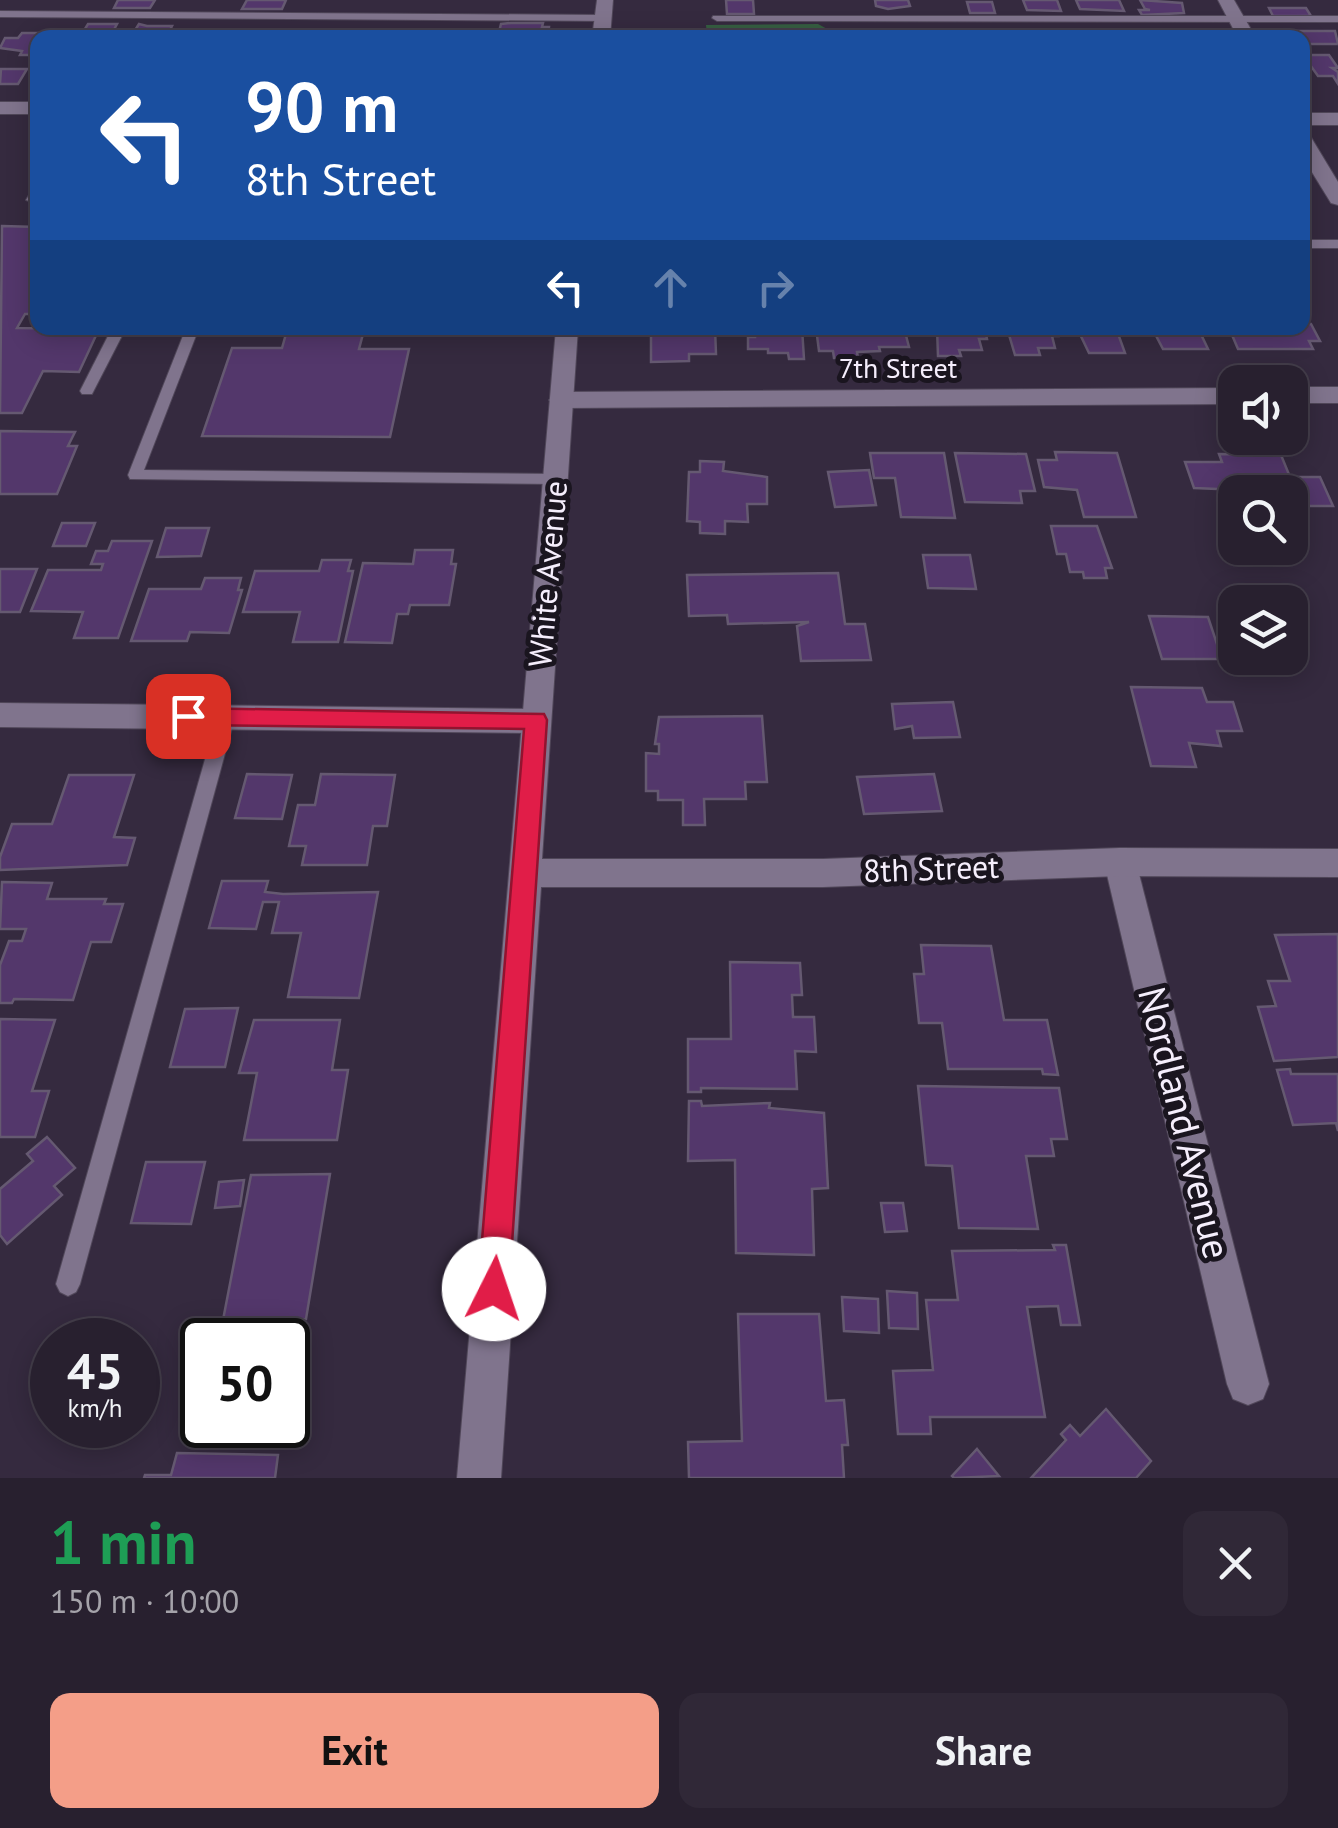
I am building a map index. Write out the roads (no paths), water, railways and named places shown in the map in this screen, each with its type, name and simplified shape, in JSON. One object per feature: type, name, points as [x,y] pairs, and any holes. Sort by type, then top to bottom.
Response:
[{"type":"street","points":[[1226,0],[1243,30]]},
{"type":"street","points":[[0,108],[30,108]]},
{"type":"street","points":[[1310,119],[1338,119]]},
{"type":"street","points":[[1310,152],[1338,199]]},
{"type":"street","name":"White Avenue","points":[[479,1478],[566,335]]},
{"type":"street","points":[[1308,395],[1338,395]]},
{"type":"street","name":"7th Street","points":[[561,400],[1218,396]]},
{"type":"street","points":[[0,715],[536,720]]},
{"type":"street","name":"8th Street","points":[[524,873],[822,872],[1120,862],[1338,862]]},
{"type":"street","name":"Nordland Avenue","points":[[1120,862],[1248,1384]]},
{"type":"lane","points":[[0,14],[604,9]]},
{"type":"lane","points":[[717,18],[1338,19]]},
{"type":"lane","points":[[853,18],[855,30]]},
{"type":"lane","points":[[1310,244],[1338,244]]},
{"type":"lane","points":[[87,391],[115,335]]},
{"type":"lane","points":[[189,335],[135,474],[556,478]]},
{"type":"lane","points":[[68,1284],[226,717]]}]
